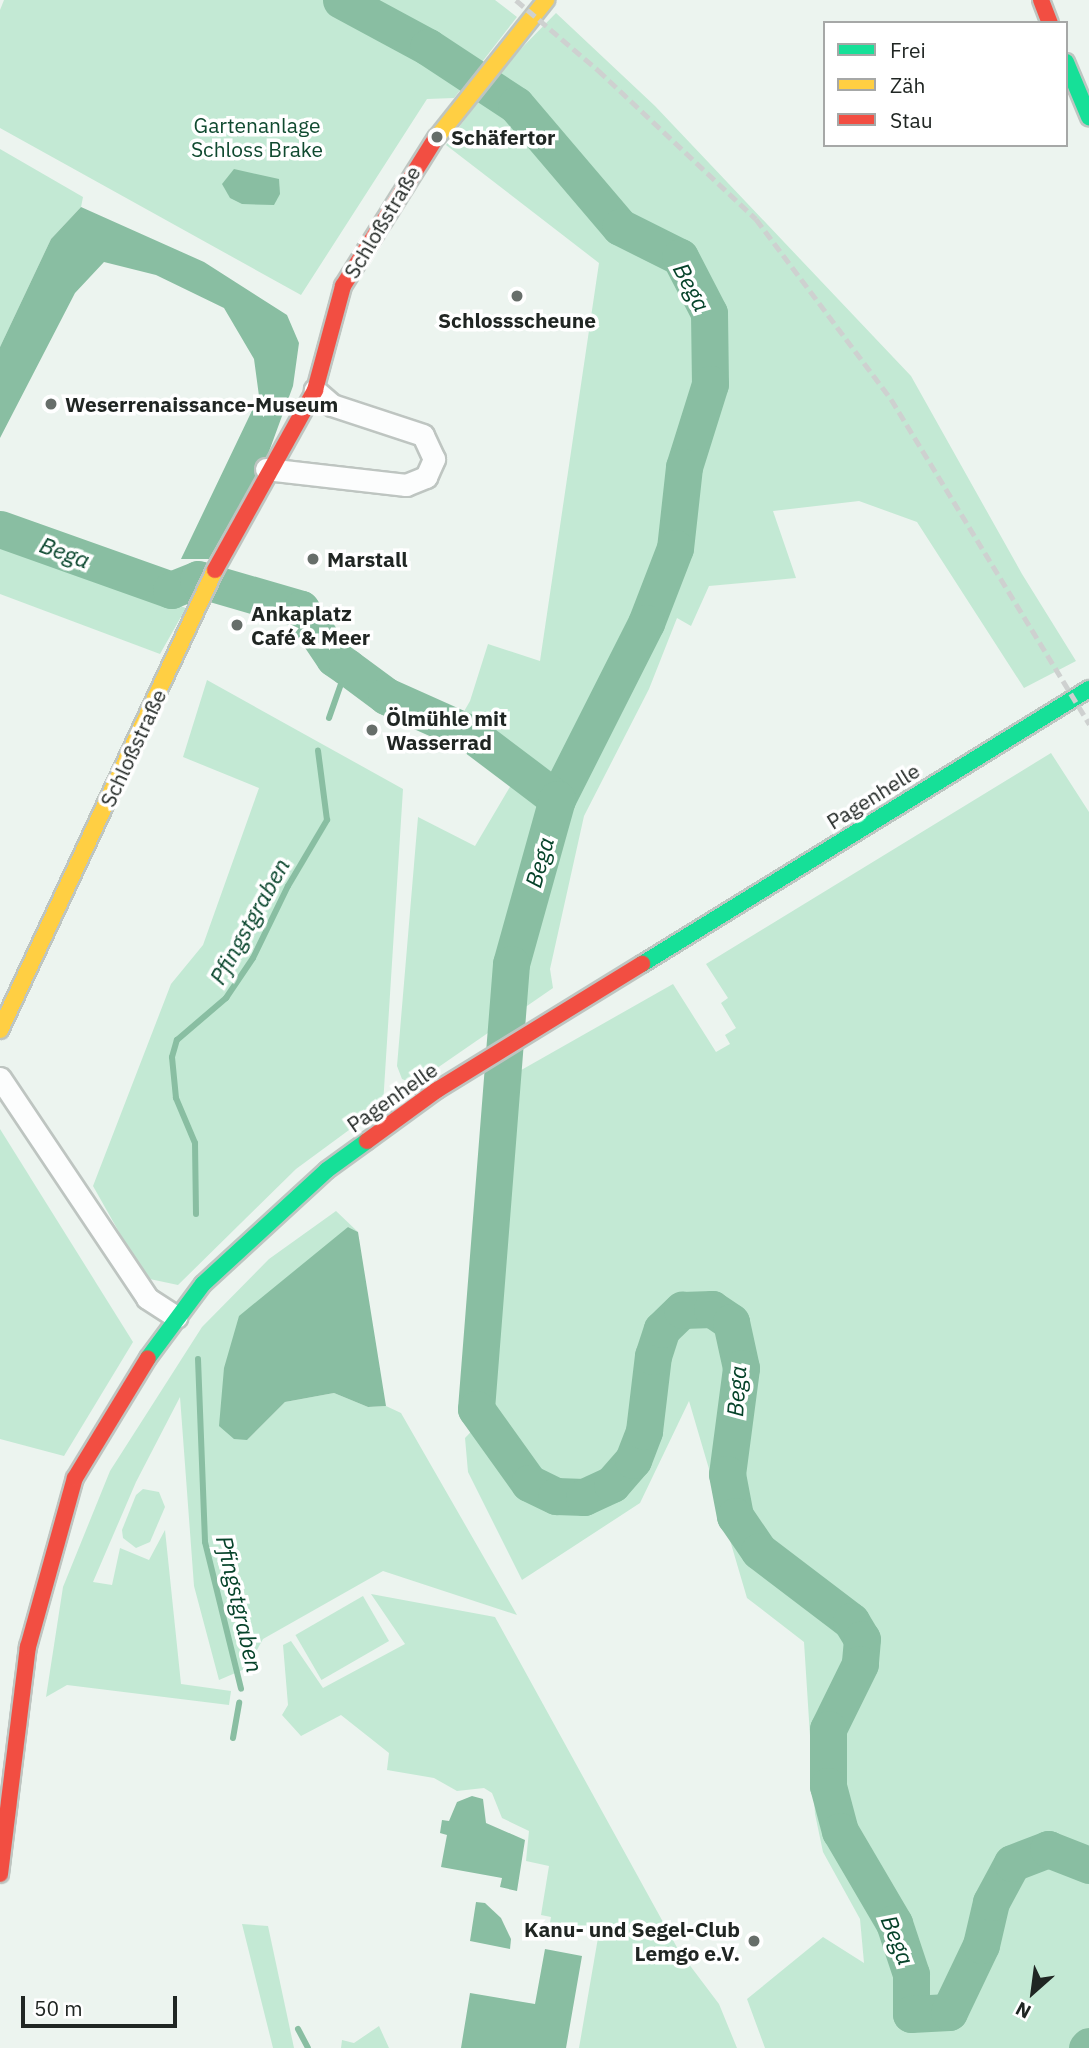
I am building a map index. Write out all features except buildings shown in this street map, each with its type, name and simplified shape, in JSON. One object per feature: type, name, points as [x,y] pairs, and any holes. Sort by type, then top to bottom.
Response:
[{"type":"main road","name":"Schloßstraße","points":[[0,1030],[200,606],[213,573],[315,390],[343,286],[437,137],[546,0]]},
{"type":"main road","points":[[1041,0],[1049,21]]},
{"type":"main road","points":[[1068,67],[1089,117]]},
{"type":"main road","name":"Pagenhelle","points":[[0,1874],[28,1647],[75,1479],[176,1317],[245,1241],[364,1140],[437,1090],[1089,689]]},
{"type":"street","points":[[271,470],[406,485],[420,482],[431,469],[432,449],[423,435],[332,405],[315,390]]},
{"type":"street","points":[[0,1078],[147,1298],[176,1317]]},
{"type":"green space","name":"Gartenanlage Schloss Brake","points":[[4,0],[495,0],[517,17],[454,98],[427,99],[301,295],[0,128],[0,10]]},
{"type":"green space","points":[[556,13],[655,106],[911,376],[1022,574],[1076,661],[1024,688],[917,522],[859,501],[773,511],[796,578],[709,586],[691,626],[677,618],[649,689],[584,816],[550,969],[553,988],[414,1084],[402,1079],[397,1066],[418,817],[475,846],[517,775],[478,746],[451,734],[470,701],[488,644],[540,661],[599,263],[446,145],[504,66]]},
{"type":"green space","points":[[0,149],[83,197],[81,207],[51,239],[0,347]]},
{"type":"green space","points":[[0,544],[186,608],[160,654],[0,594]]},
{"type":"green space","points":[[207,680],[403,789],[383,1105],[296,1169],[178,1285],[145,1278],[93,1186],[171,984],[203,945],[259,788],[183,757]]},
{"type":"green space","points":[[1051,753],[1089,812],[1089,2048],[765,2048],[747,1999],[823,1937],[864,1963],[860,1919],[823,1852],[815,1814],[804,1642],[747,1598],[689,1401],[640,1503],[522,1580],[468,1472],[465,1438],[492,1410],[516,1073],[673,984],[716,1052],[730,1044],[725,1035],[736,1028],[721,1003],[728,998],[706,964]]},
{"type":"green space","points":[[0,1129],[133,1342],[64,1456],[0,1439]]},
{"type":"green space","points":[[336,1211],[358,1232],[348,1227],[247,1440],[285,1402],[334,1393],[368,1407],[386,1406],[401,1413],[517,1615],[383,1571],[263,1639],[247,1668],[219,1680],[194,1586],[180,1397],[136,1482],[93,1582],[112,1585],[120,1548],[149,1560],[165,1530],[181,1684],[231,1691],[229,1705],[67,1685],[46,1697],[63,1587],[110,1471],[202,1327],[269,1259]]},
{"type":"green space","points":[[143,1489],[159,1492],[165,1507],[150,1542],[136,1548],[123,1538],[122,1530],[136,1495]]},
{"type":"green space","points":[[371,1594],[495,1617],[679,1951],[719,2004],[737,2048],[579,2048],[599,1932],[550,1923],[551,1917],[541,1915],[549,1866],[526,1861],[529,1831],[502,1818],[492,1793],[484,1788],[457,1791],[434,1778],[387,1770],[389,1753],[341,1715],[301,1736],[282,1715],[288,1705],[283,1645],[291,1641],[323,1688],[405,1644]]},
{"type":"green space","points":[[363,1596],[389,1641],[321,1680],[295,1635]]},
{"type":"green space","points":[[242,1924],[268,1926],[294,2048],[273,2048]]},
{"type":"green space","points":[[379,2026],[389,2048],[341,2048],[342,2040],[354,2043]]},
{"type":"shaded area","points":[[234,169],[279,179],[280,194],[274,205],[242,204],[230,198],[222,184]]},
{"type":"shaded area","points":[[81,207],[204,262],[287,315],[299,343],[293,386],[267,457],[209,559],[181,559],[259,396],[254,359],[224,308],[156,275],[104,262],[75,293],[0,438],[0,347],[51,239]]},
{"type":"shaded area","points":[[348,1227],[358,1232],[386,1406],[368,1407],[334,1393],[285,1402],[247,1440],[234,1439],[219,1426],[224,1368],[239,1316]]},
{"type":"shaded area","points":[[472,1796],[483,1799],[486,1823],[525,1840],[517,1891],[500,1887],[502,1878],[441,1867],[447,1835],[440,1833],[442,1820],[449,1821],[457,1802]]},
{"type":"shaded area","points":[[476,1902],[485,1903],[501,1918],[511,1939],[510,1949],[470,1941]]},
{"type":"shaded area","points":[[545,1949],[582,1956],[566,2048],[461,2048],[470,1993],[535,2004]]},
{"type":"waterway","name":"Bega","points":[[341,0],[428,47],[516,105],[620,227],[680,257],[709,313],[710,384],[684,467],[675,548],[646,623],[557,799]]},
{"type":"waterway","name":"Bega","points":[[0,529],[171,590],[198,579],[301,609],[334,658],[386,696],[471,734],[557,799],[511,964],[476,1409],[529,1483],[556,1496],[584,1497],[612,1484],[633,1460],[644,1431],[653,1356],[662,1329],[682,1310],[712,1309],[731,1322],[741,1368],[727,1474],[735,1516],[759,1551],[851,1621],[862,1639],[860,1664],[828,1729],[828,1786],[840,1831],[894,1923],[911,1974],[911,2014],[949,2012],[981,1945],[991,1902],[1012,1863],[1048,1849],[1089,1865]]},
{"type":"waterway","name":"Pfingstgraben","points":[[329,718],[347,667]]},
{"type":"waterway","name":"Pfingstgraben","points":[[196,1214],[195,1143],[176,1098],[172,1057],[177,1040],[226,998],[253,958],[288,886],[327,820],[318,751]]},
{"type":"waterway","name":"Pfingstgraben","points":[[198,1359],[205,1542],[241,1689]]},
{"type":"waterway","name":"Pfingstgraben","points":[[233,1738],[239,1703]]},
{"type":"waterway","name":"Pfingstgraben","points":[[298,2029],[308,2048]]},
{"type":"railway","points":[[516,0],[598,70],[756,219],[891,399],[1089,724]]},
{"type":"traffic: fast","points":[[1068,67],[1089,117]]},
{"type":"traffic: fast","points":[[642,964],[1089,689]]},
{"type":"traffic: fast","points":[[148,1358],[203,1284],[327,1170],[367,1141]]},
{"type":"traffic: slow","points":[[438,136],[546,0]]},
{"type":"traffic: slow","points":[[0,1030],[215,570]]},
{"type":"traffic: jam","points":[[1041,0],[1049,21]]},
{"type":"traffic: jam","points":[[215,570],[315,390],[343,286],[436,138]]},
{"type":"traffic: jam","points":[[367,1141],[437,1090],[642,964]]},
{"type":"traffic: jam","points":[[0,1874],[28,1647],[75,1478],[148,1358]]},
{"type":"place","name":"Schäfertor","points":[[437,137]]},
{"type":"place","name":"Schlossscheune","points":[[517,296]]},
{"type":"place","name":"Weserrenaissance-Museum","points":[[51,404]]},
{"type":"place","name":"Marstall","points":[[313,559]]},
{"type":"place","name":"Ankaplatz Café & Meer","points":[[237,625]]},
{"type":"place","name":"Ölmühle mit Wasserrad","points":[[372,730]]},
{"type":"place","name":"Kanu- und Segel-Club Lemgo e.V.","points":[[754,1941]]}]
